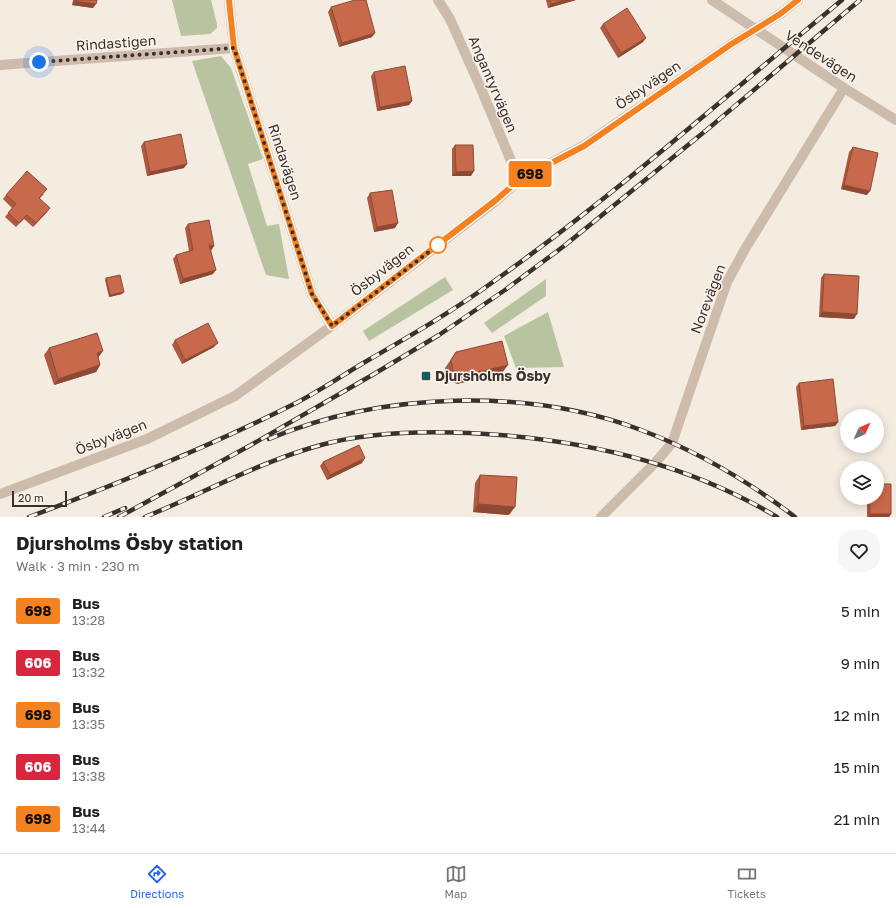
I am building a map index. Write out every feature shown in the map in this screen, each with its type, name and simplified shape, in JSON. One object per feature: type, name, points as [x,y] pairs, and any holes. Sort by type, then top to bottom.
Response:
[{"type":"street","name":"Rindavägen","points":[[229,0],[234,48],[312,294],[332,326]]},
{"type":"street","name":"Angantyrvägen","points":[[438,0],[450,19],[519,180]]},
{"type":"street","name":"Vendevägen","points":[[712,0],[844,88],[896,120]]},
{"type":"street","name":"Ösbyvägen","points":[[0,494],[147,439],[235,396],[332,326],[496,200],[519,180],[584,146],[730,45],[780,14],[798,0]]},
{"type":"street","name":"Rindastigen","points":[[0,64],[234,48]]},
{"type":"street","name":"Norevägen","points":[[602,517],[672,443],[727,282],[745,249],[844,88]]},
{"type":"green space","points":[[172,0],[211,0],[217,28],[210,34],[181,36]]},
{"type":"green space","points":[[221,56],[231,68],[263,159],[248,164],[267,226],[279,224],[289,279],[266,275],[192,61]]},
{"type":"green space","points":[[445,277],[453,290],[369,341],[363,331]]},
{"type":"green space","points":[[546,279],[546,296],[492,333],[484,323]]},
{"type":"green space","points":[[548,312],[564,367],[516,368],[504,336]]},
{"type":"building","points":[[75,0],[97,0],[96,4]]},
{"type":"building","points":[[355,0],[366,0],[375,33],[342,43],[331,7]]},
{"type":"building","points":[[550,0],[564,0],[551,4]]},
{"type":"building","points":[[627,8],[646,38],[621,53],[603,24]]},
{"type":"building","points":[[405,66],[412,101],[380,107],[374,72]]},
{"type":"building","points":[[181,134],[187,164],[150,172],[144,142]]},
{"type":"building","points":[[455,145],[473,145],[474,171],[456,172]]},
{"type":"building","points":[[853,147],[878,153],[870,191],[844,185]]},
{"type":"building","points":[[27,171],[47,189],[39,198],[50,208],[36,223],[27,215],[19,223],[8,213],[16,204],[6,195]]},
{"type":"building","points":[[392,190],[398,223],[377,227],[370,193]]},
{"type":"building","points":[[209,220],[214,246],[209,245],[216,270],[183,279],[176,255],[193,250],[188,224]]},
{"type":"building","points":[[824,274],[859,276],[857,314],[822,312]]},
{"type":"building","points":[[120,275],[124,292],[110,295],[106,278]]},
{"type":"building","points":[[208,323],[218,343],[185,360],[175,340]]},
{"type":"building","points":[[97,333],[103,351],[97,353],[100,365],[58,379],[49,348]]},
{"type":"building","points":[[502,341],[508,365],[462,376],[453,371],[451,360],[456,352]]},
{"type":"building","points":[[833,379],[838,422],[804,426],[799,383]]},
{"type":"building","points":[[359,445],[365,458],[330,475],[323,462]]},
{"type":"building","points":[[480,475],[517,477],[515,507],[478,504]]},
{"type":"building","points":[[884,484],[891,484],[891,514],[870,514],[870,505],[884,505]]},
{"type":"railway","points":[[29,517],[165,463],[232,434],[298,402],[449,312],[542,246],[629,178],[842,0]]},
{"type":"railway","points":[[119,517],[251,445],[374,374],[439,335],[505,290],[564,246],[709,128],[860,0]]},
{"type":"railway","points":[[269,439],[312,423],[358,412],[406,404],[454,401],[503,402],[551,407],[597,416],[641,430],[682,447],[740,479],[795,517]]},
{"type":"railway","points":[[145,517],[254,469],[321,445],[357,437],[394,433],[432,432],[469,433],[549,440],[628,456],[667,467],[705,481],[777,517]]},
{"type":"railway","points":[[104,517],[125,508]]},
{"type":"bus line","name":"698","points":[[229,0],[234,48],[312,294],[332,326],[496,200],[519,180],[584,146],[730,45],[780,14],[798,0]]},
{"type":"place","name":"Djursholms Ösby","points":[[426,376]]},
{"type":"route","points":[[39,62],[234,48],[312,294],[332,326],[438,245]]}]
